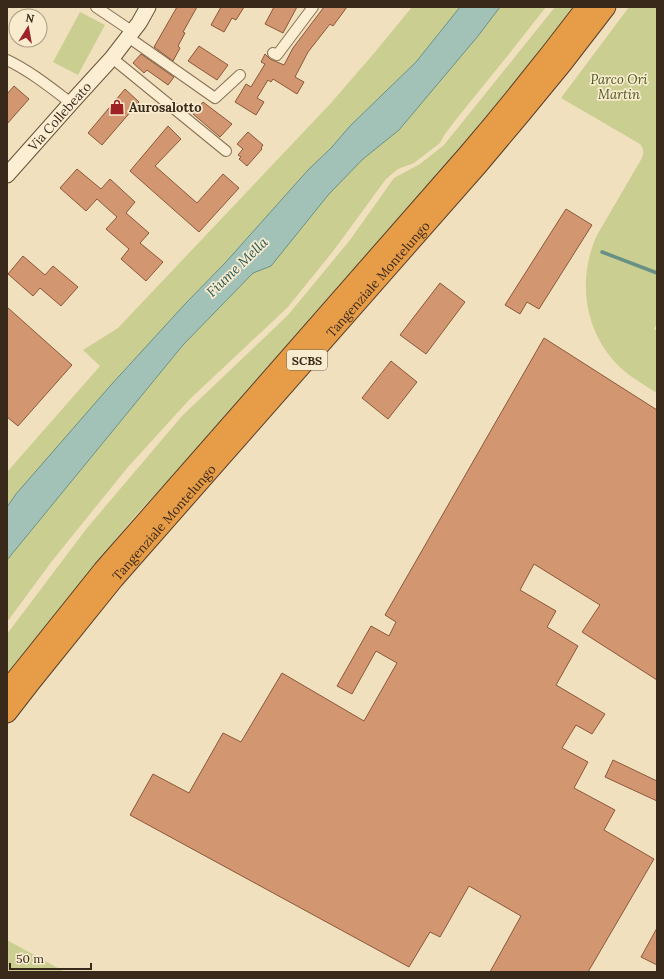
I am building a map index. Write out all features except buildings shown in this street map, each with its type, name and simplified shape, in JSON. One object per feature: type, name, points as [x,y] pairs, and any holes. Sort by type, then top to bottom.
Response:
[{"type":"highway","name":"Tangenziale Montelungo","points":[[7,690],[102,570],[509,106],[586,7]]},
{"type":"highway","name":"Tangenziale Montelungo","points":[[7,713],[114,579],[478,164],[539,92],[606,7]]},
{"type":"street","points":[[96,7],[130,35],[215,98],[240,75]]},
{"type":"street","name":"Via Collebeato","points":[[7,175],[112,58],[130,35],[148,7]]},
{"type":"street","points":[[274,53],[278,55],[313,7]]},
{"type":"street","points":[[112,58],[226,151]]},
{"type":"street","points":[[7,60],[38,78],[71,103]]},
{"type":"green space","points":[[412,7],[460,7],[416,62],[350,126],[331,148],[308,170],[225,263],[185,304],[110,386],[7,507],[7,472],[100,366],[83,350],[118,328],[331,103]]},
{"type":"green space","points":[[500,7],[546,7],[458,117],[440,143],[414,163],[398,169],[386,179],[334,250],[288,307],[190,399],[128,467],[52,561],[7,622],[7,560],[183,345],[253,273],[271,265],[329,194],[363,159],[399,130],[478,36]]},
{"type":"green space","points":[[555,7],[574,7],[496,109],[420,197],[348,275],[185,462],[135,516],[7,673],[7,634],[87,528],[182,416],[288,315],[350,240],[394,178],[420,164],[444,145]]},
{"type":"green space","name":"Parco Ori Martin","points":[[629,7],[657,7],[657,324],[654,329],[657,331],[657,393],[628,374],[613,360],[603,346],[595,332],[590,316],[586,284],[587,267],[597,235],[642,158],[643,149],[640,144],[561,98]]},
{"type":"green space","points":[[80,12],[105,25],[78,75],[53,62]]},
{"type":"green space","points":[[7,940],[65,972],[7,972]]},
{"type":"water","name":"Fiume Mella","points":[[460,7],[500,7],[478,36],[399,130],[363,159],[329,194],[271,266],[253,273],[183,345],[7,560],[7,507],[16,494],[110,386],[185,304],[225,263],[308,170],[331,148],[350,126],[416,62]]},
{"type":"waterway","points":[[602,252],[657,273]]},
{"type":"place","name":"Aurosalotto","points":[[117,107]]}]
